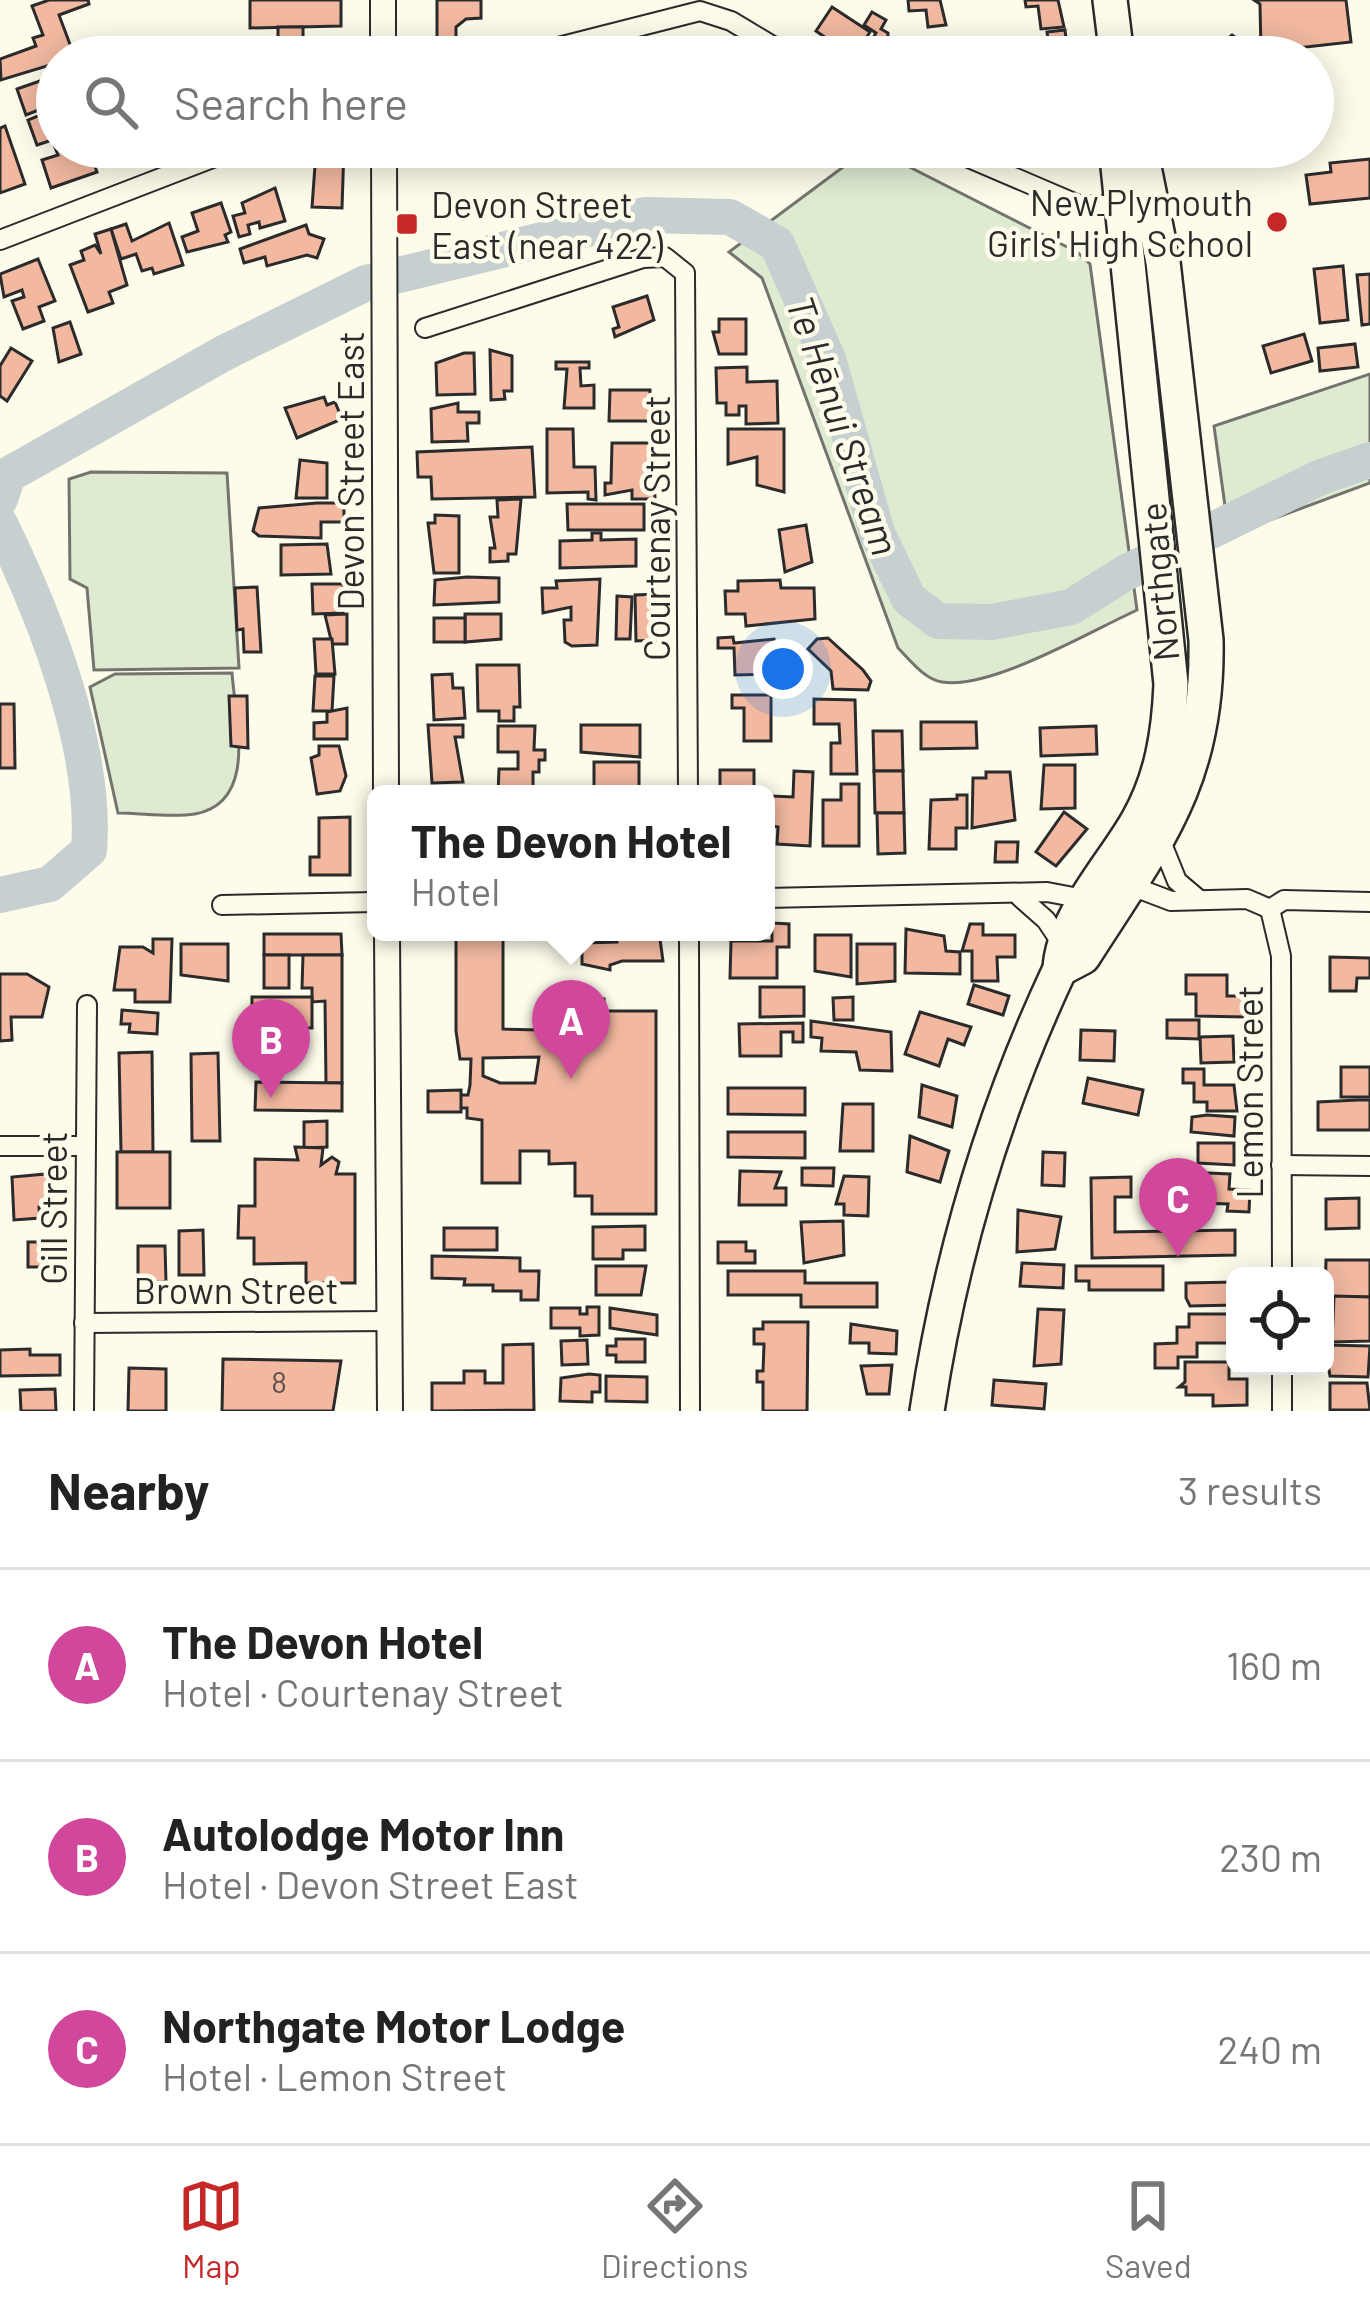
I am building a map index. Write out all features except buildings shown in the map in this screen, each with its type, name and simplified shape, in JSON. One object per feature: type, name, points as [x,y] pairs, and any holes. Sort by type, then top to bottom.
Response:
[{"type":"highway","points":[[1110,0],[1114,36]]},
{"type":"highway","name":"Northgate","points":[[927,1411],[945,1311],[981,1175],[1027,1040],[1088,900],[1138,820],[1162,761],[1171,684],[1117,168]]},
{"type":"highway","name":"Northgate","points":[[1061,957],[1083,957],[1178,805],[1197,748],[1205,640],[1163,262],[1144,168]]},
{"type":"main road","points":[[383,0],[383,36]]},
{"type":"main road","name":"Devon Street East","points":[[384,168],[386,785]]},
{"type":"main road","points":[[387,941],[390,1411]]},
{"type":"street","points":[[602,36],[700,11],[756,36]]},
{"type":"street","points":[[0,240],[187,168]]},
{"type":"street","points":[[991,168],[1063,199],[1119,205]]},
{"type":"street","name":"Courtenay Street","points":[[425,328],[643,258],[665,257],[679,265],[687,286],[688,785]]},
{"type":"street","points":[[1160,838],[1178,881],[1197,898]]},
{"type":"street","points":[[1129,885],[1166,900],[1247,899],[1270,909],[1284,900],[1370,902]]},
{"type":"street","points":[[775,898],[1020,897],[1047,892],[1088,900]]},
{"type":"street","points":[[1020,897],[1038,911],[1061,957]]},
{"type":"street","points":[[222,905],[367,902]]},
{"type":"street","name":"Lemon Street","points":[[1270,909],[1280,934],[1282,1267]]},
{"type":"street","points":[[689,941],[690,1411]]},
{"type":"street","name":"Gill Street","points":[[84,1411],[87,1005]]},
{"type":"street","points":[[0,1146],[85,1146]]},
{"type":"street","points":[[1281,1166],[1370,1166]]},
{"type":"street","name":"Brown Street","points":[[84,1323],[389,1321]]},
{"type":"street","points":[[1282,1375],[1282,1411]]},
{"type":"green space","points":[[842,168],[911,168],[1077,252],[1090,264],[1137,610],[987,677],[942,682],[918,668],[898,648],[762,278],[729,252]]},
{"type":"green space","points":[[1370,374],[1370,483],[1229,535],[1214,426]]},
{"type":"green space","points":[[91,472],[227,473],[239,668],[94,670],[87,588],[70,579],[69,479]]},
{"type":"green space","points":[[232,673],[239,756],[228,793],[215,806],[195,814],[118,813],[90,687],[115,674]]},
{"type":"waterway","name":"Te Hēnui Stream","points":[[0,499],[8,475],[224,353],[366,283],[645,215],[730,217],[777,244],[828,359],[877,533],[909,599],[938,621],[992,622],[1071,607],[1125,573],[1321,477],[1370,460]]},
{"type":"waterway","name":"Te Hēnui Stream","points":[[0,524],[64,683],[85,769],[89,810],[89,850],[50,884],[0,895]]},
{"type":"place","name":"New Plymouth Girls' High School","points":[[1277,222]]},
{"type":"place","name":"Devon Street East (near 422)","points":[[407,224]]},
{"type":"place","name":"The Devon Hotel","points":[[571,1079]]},
{"type":"place","name":"Autolodge Motor Inn","points":[[271,1098]]},
{"type":"place","name":"Northgate Motor Lodge","points":[[1178,1257]]}]
